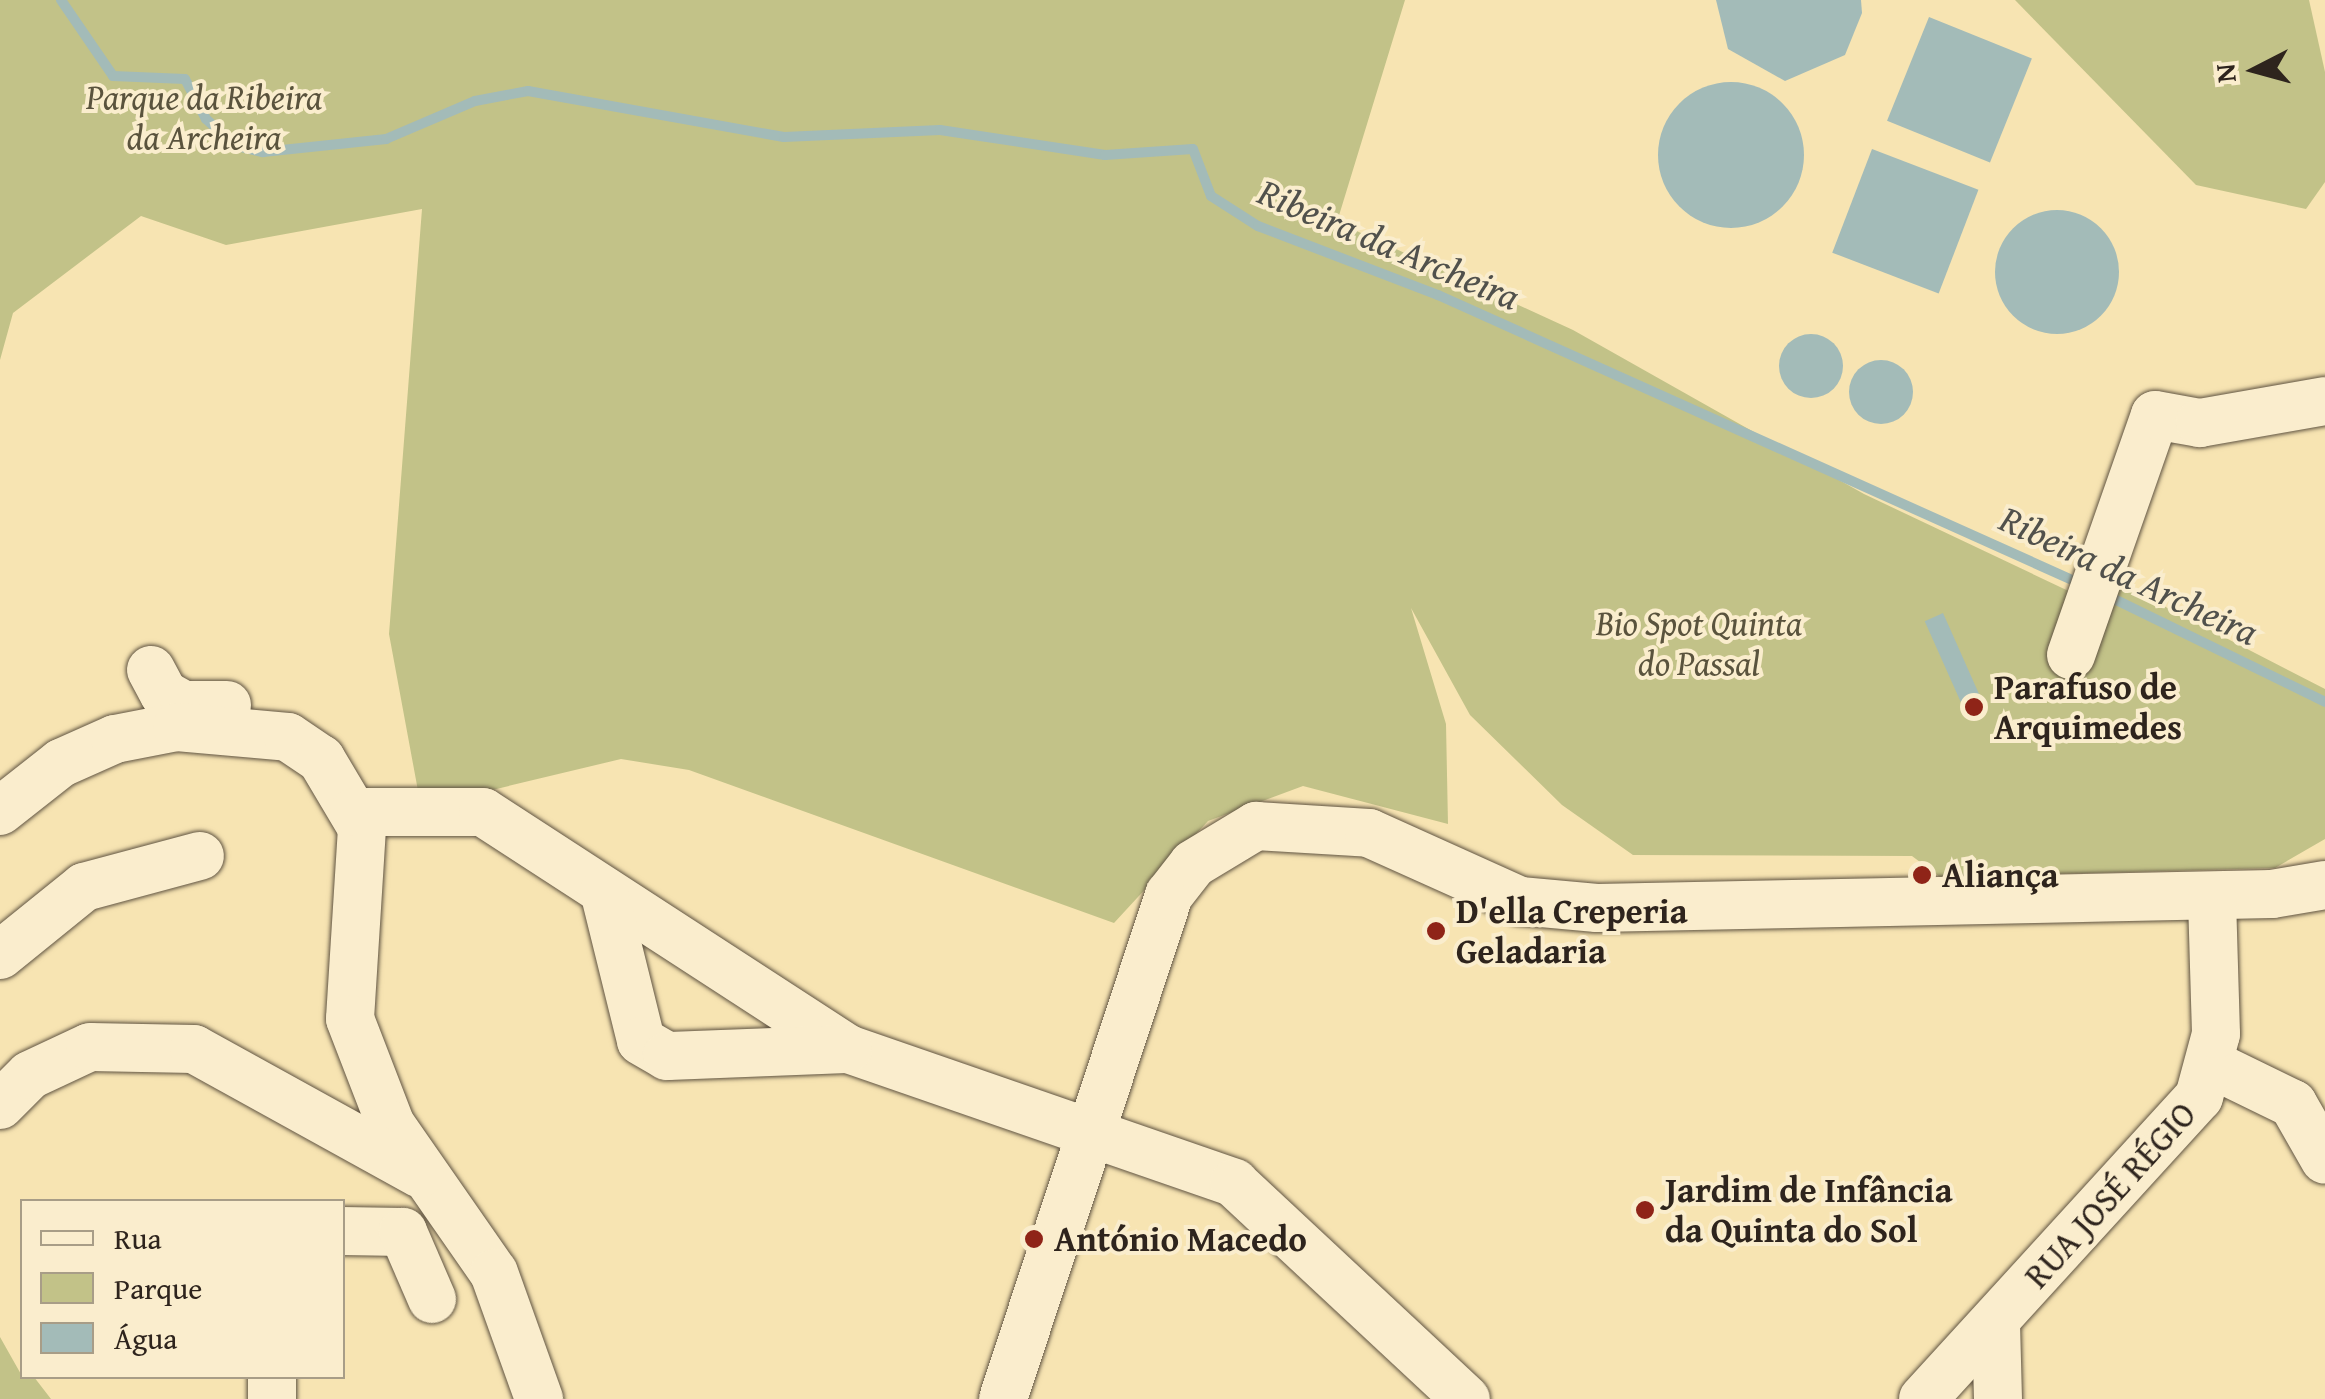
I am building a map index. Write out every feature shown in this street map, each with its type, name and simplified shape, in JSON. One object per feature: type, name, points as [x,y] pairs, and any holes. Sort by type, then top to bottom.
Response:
[{"type":"street","points":[[2071,655],[2154,415],[2200,423],[2325,401]]},
{"type":"street","points":[[151,670],[164,694],[184,705],[257,708],[288,737],[322,759],[354,812],[362,828],[350,1018],[391,1126],[494,1273],[539,1399]]},
{"type":"street","points":[[0,811],[61,763],[115,739],[177,728],[288,737]]},
{"type":"street","points":[[354,812],[483,812],[848,1050],[1234,1183],[1447,1390]]},
{"type":"street","points":[[1003,1399],[1170,895],[1193,864],[1256,826],[1369,833],[1520,901],[1597,908],[2212,896],[2325,885]]},
{"type":"street","points":[[0,955],[84,887],[200,856]]},
{"type":"street","points":[[604,892],[641,1040],[667,1056],[848,1050]]},
{"type":"street","name":"RUA JOSÉ RÉGIO","points":[[1923,1399],[2177,1130],[2213,1066],[2212,896]]},
{"type":"street","points":[[0,1105],[30,1074],[90,1047],[194,1049],[423,1176]]},
{"type":"street","points":[[2213,1066],[2293,1104],[2325,1160]]},
{"type":"street","points":[[345,1231],[403,1232],[432,1299]]},
{"type":"street","points":[[1996,1324],[1998,1399]]},
{"type":"green space","points":[[0,0],[1405,0],[1337,222],[1573,330],[1864,494],[2077,595],[2088,567],[2325,689],[2325,839],[2275,868],[1940,877],[1912,856],[1633,855],[1562,805],[1470,715],[1411,608],[1446,724],[1448,824],[1303,786],[1208,821],[1114,923],[689,770],[621,759],[421,807],[389,634],[422,209],[226,245],[141,216],[13,313],[0,360]]},
{"type":"green space","points":[[2015,0],[2309,0],[2325,72],[2325,182],[2306,209],[2196,185]]},
{"type":"green space","points":[[0,1337],[20,1379],[36,1379],[51,1399],[0,1399]]},
{"type":"water","points":[[1716,0],[1861,0],[1862,13],[1845,55],[1785,81],[1728,49]]},
{"type":"water","points":[[1929,17],[2032,59],[1990,162],[1887,121]]},
{"type":"water","points":[[1731,82],[1759,88],[1782,104],[1798,127],[1804,155],[1798,183],[1782,206],[1759,222],[1731,228],[1703,222],[1680,206],[1664,183],[1658,155],[1664,127],[1680,104],[1703,88]]},
{"type":"water","points":[[1872,149],[1978,190],[1939,293],[1832,253]]},
{"type":"water","points":[[2057,210],[2081,215],[2101,228],[2114,248],[2119,272],[2114,296],[2101,316],[2081,329],[2057,334],[2033,329],[2013,316],[2000,296],[1995,272],[2000,248],[2013,228],[2033,215]]},
{"type":"water","points":[[1811,334],[1833,344],[1843,366],[1833,388],[1811,398],[1789,388],[1779,366],[1789,344]]},
{"type":"water","points":[[1881,360],[1903,370],[1913,392],[1903,414],[1881,424],[1859,414],[1849,392],[1859,370]]},
{"type":"water","points":[[1943,613],[1986,709],[1967,717],[1925,621]]},
{"type":"waterway","name":"Ribeira da Archeira","points":[[61,0],[113,76],[185,79],[206,119],[236,146],[263,152],[386,139],[475,101],[528,91],[784,137],[940,130],[1105,155],[1193,149],[1211,196],[1258,226],[1438,295],[2081,584]]},
{"type":"waterway","name":"Ribeira da Archeira","points":[[2106,595],[2325,702]]},
{"type":"place","name":"Parafuso de Arquimedes","points":[[1974,707]]},
{"type":"place","name":"Aliança","points":[[1922,875]]},
{"type":"place","name":"D'ella Creperia Geladaria","points":[[1436,931]]},
{"type":"place","name":"Jardim de Infância da Quinta do Sol","points":[[1645,1210]]},
{"type":"place","name":"António Macedo","points":[[1034,1239]]},
{"type":"park label","name":"Parque da Ribeira da Archeira","points":[[204,117]]},
{"type":"park label","name":"Bio Spot Quinta do Passal","points":[[1699,643]]}]
